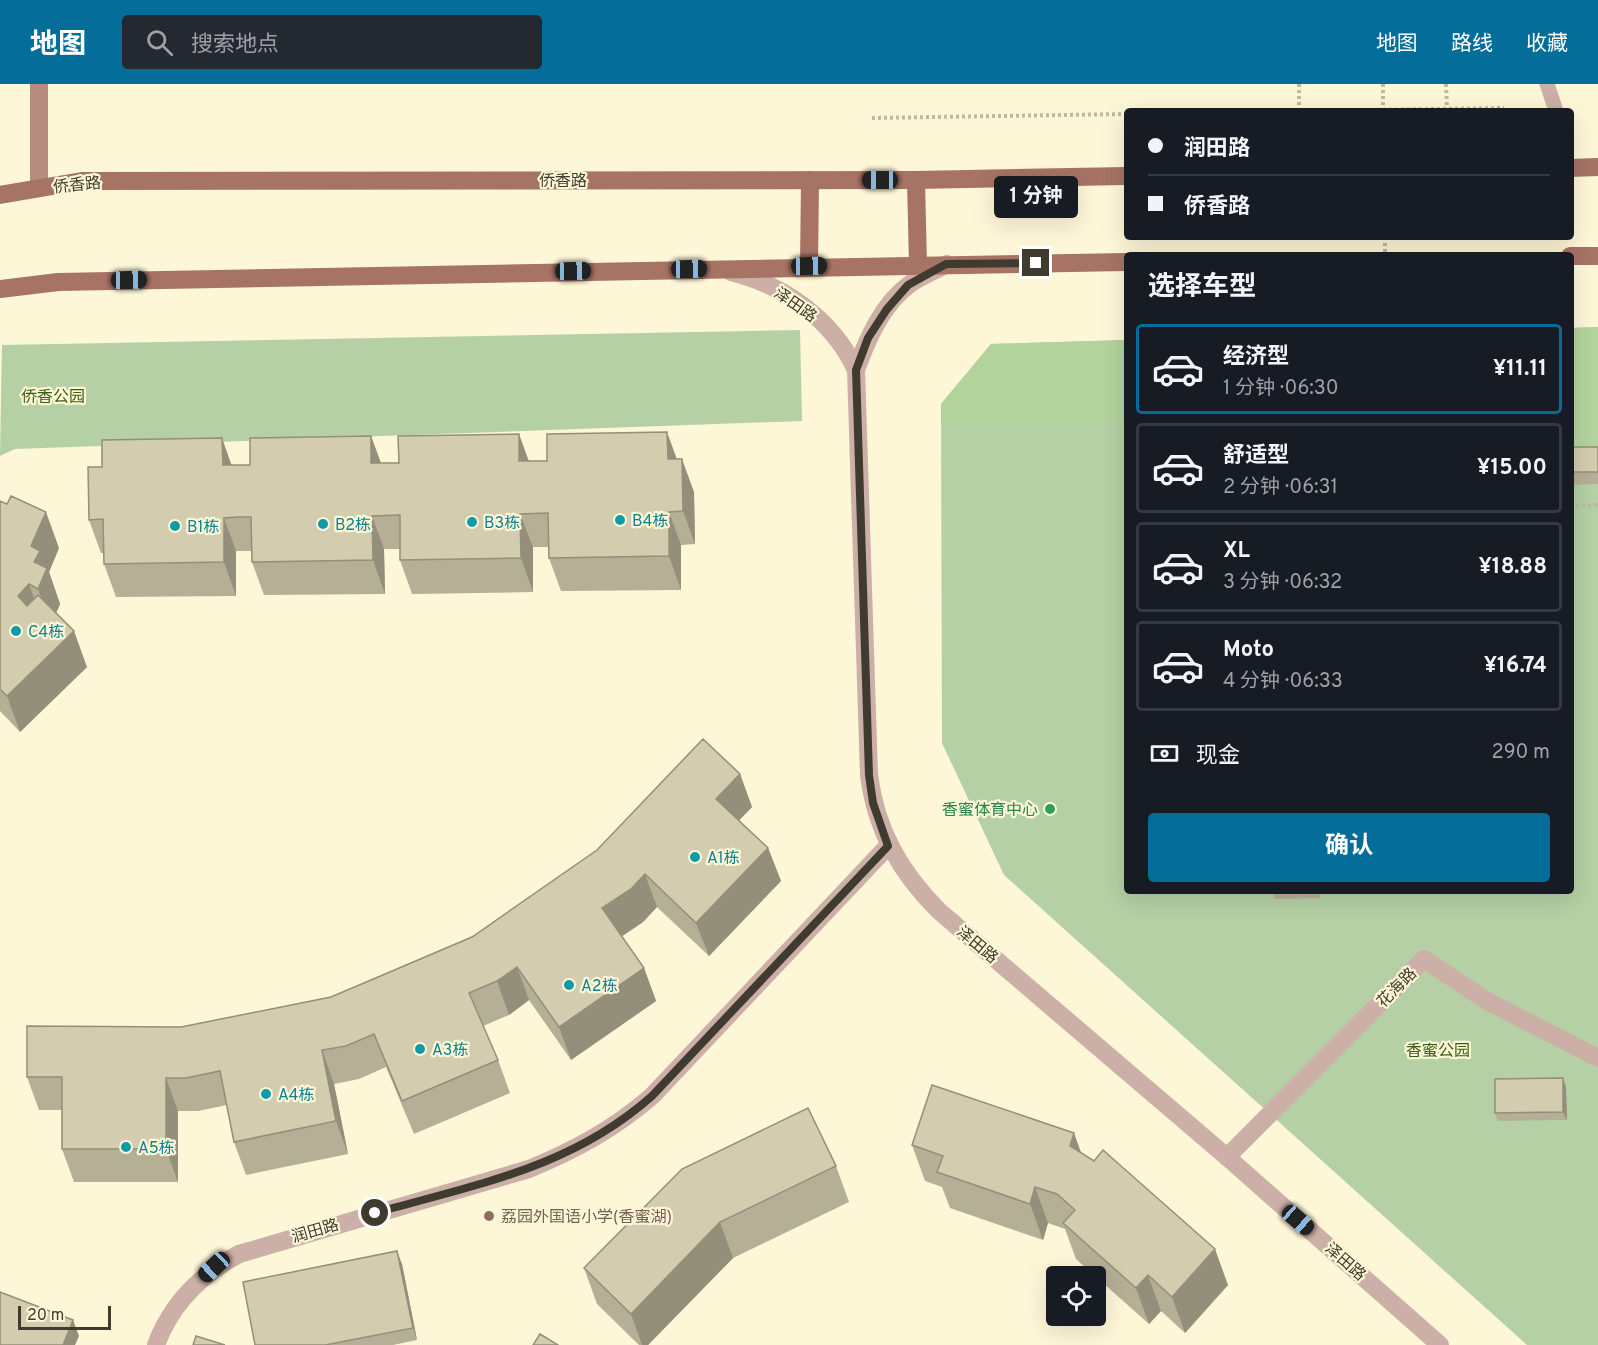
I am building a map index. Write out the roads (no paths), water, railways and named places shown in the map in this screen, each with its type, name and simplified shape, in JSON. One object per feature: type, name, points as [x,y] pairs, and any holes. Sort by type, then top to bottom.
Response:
[{"type":"main road","points":[[1574,164],[1598,167]]},
{"type":"main road","name":"侨香路","points":[[0,195],[82,181],[916,180],[1124,176]]},
{"type":"main road","points":[[809,266],[810,180]]},
{"type":"main road","points":[[916,180],[918,265]]},
{"type":"main road","points":[[1574,256],[1598,256]]},
{"type":"main road","points":[[0,289],[58,282],[809,266],[1124,262]]},
{"type":"street","points":[[39,84],[39,188]]},
{"type":"street","name":"泽田路","points":[[856,370],[868,338],[887,309],[908,285],[946,264]]},
{"type":"street","name":"泽田路","points":[[713,268],[758,278],[797,301],[827,327],[848,352],[856,370],[869,775],[873,803],[888,846],[914,886],[939,911],[1227,1157],[1440,1345]]},
{"type":"street","name":"润田路","points":[[156,1345],[173,1312],[192,1287],[214,1267],[239,1254],[529,1169],[565,1154],[624,1120],[652,1096],[888,846]]},
{"type":"street","name":"花海路","points":[[1227,1157],[1424,959],[1487,1001],[1598,1058]]},
{"type":"lane","points":[[1547,84],[1555,108]]},
{"type":"place","name":"B4栋","points":[[620,520]]},
{"type":"place","name":"B3栋","points":[[472,522]]},
{"type":"place","name":"B2栋","points":[[323,524]]},
{"type":"place","name":"B1栋","points":[[175,526]]},
{"type":"place","name":"C4栋","points":[[16,631]]},
{"type":"place","name":"香蜜体育中心","points":[[1050,809]]},
{"type":"place","name":"A1栋","points":[[695,857]]},
{"type":"place","name":"A2栋","points":[[569,985]]},
{"type":"place","name":"A3栋","points":[[420,1049]]},
{"type":"place","name":"A4栋","points":[[266,1094]]},
{"type":"place","name":"A5栋","points":[[126,1147]]},
{"type":"place","name":"荔园外国语小学(香蜜湖)","points":[[489,1216]]},
{"type":"park label","name":"侨香公园","points":[[53,396]]},
{"type":"park label","name":"香蜜公园","points":[[1438,1050]]}]
